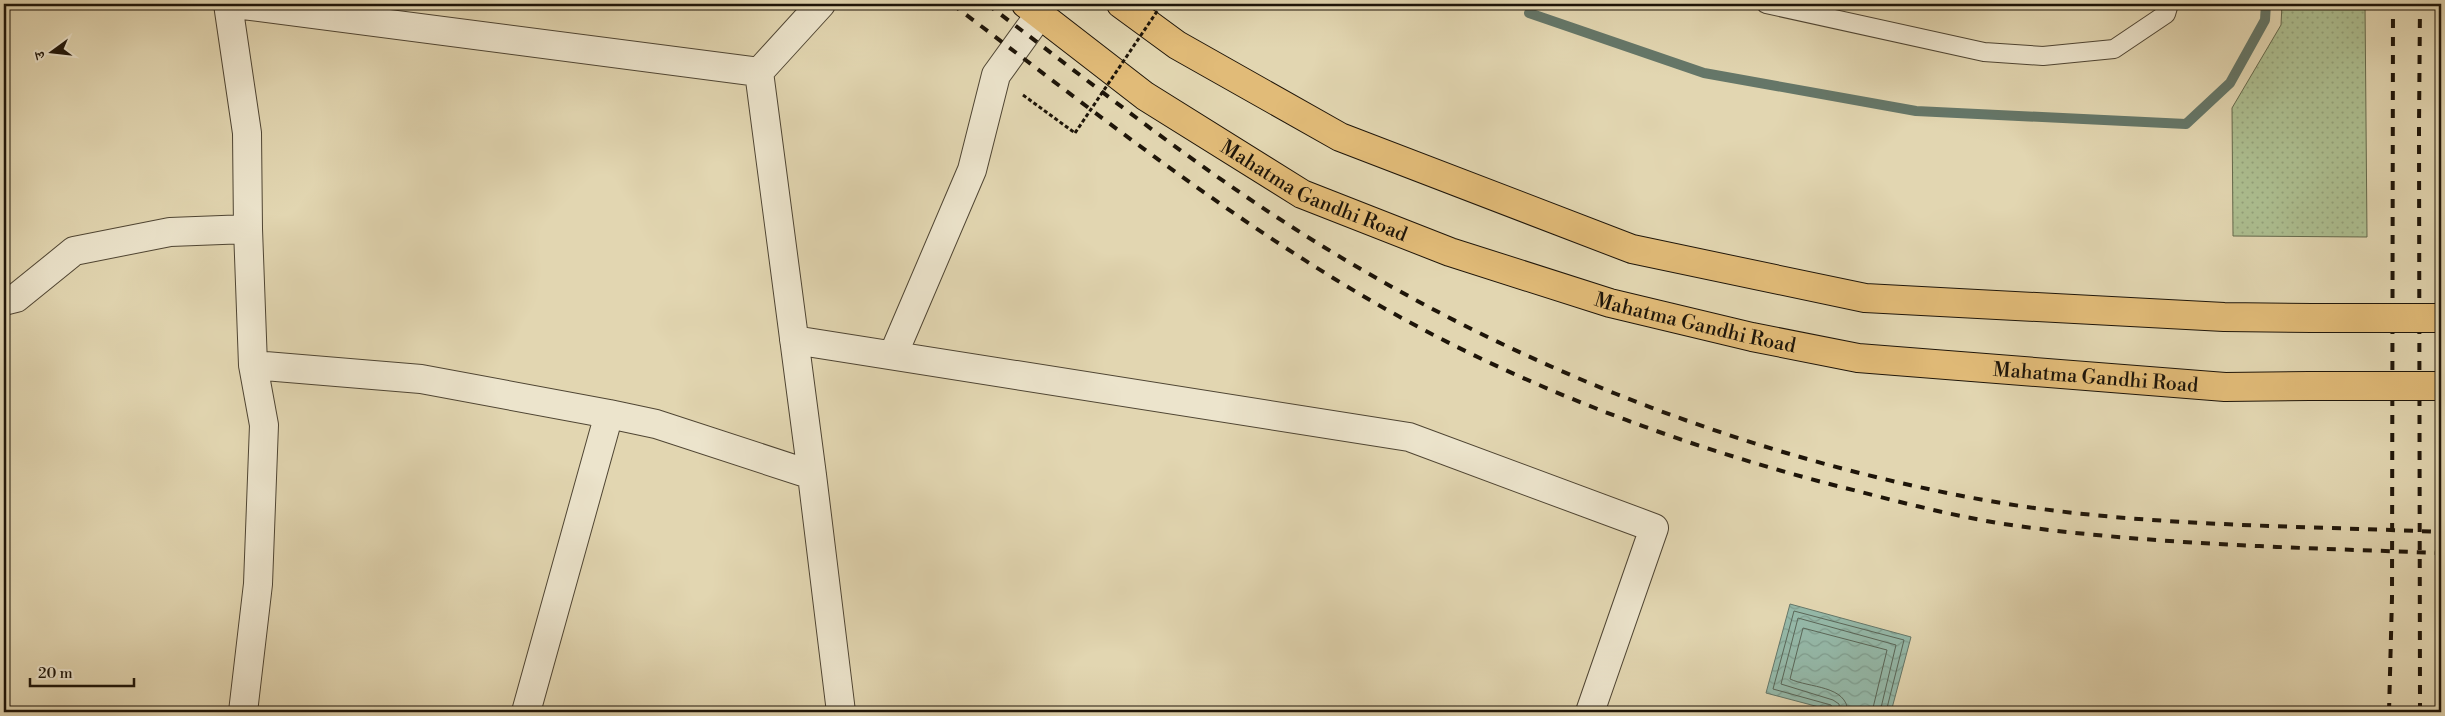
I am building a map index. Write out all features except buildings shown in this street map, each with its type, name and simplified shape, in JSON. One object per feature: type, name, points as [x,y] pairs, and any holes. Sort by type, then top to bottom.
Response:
[{"type":"main road","points":[[1121,4],[1177,45],[1340,137],[1632,249],[1865,298],[2224,318],[2441,318]]},
{"type":"main road","name":"Mahatma Gandhi Road","points":[[1033,9],[1145,96],[1302,194],[1450,252],[1610,302],[1752,336],[1858,358],[2225,387],[2441,386]]},
{"type":"street","points":[[228,4],[247,133],[252,365],[264,425],[258,584],[243,712]]},
{"type":"street","points":[[235,4],[759,72]]},
{"type":"street","points":[[821,4],[759,72],[841,712]]},
{"type":"street","points":[[893,355],[972,170],[996,75],[1033,9]]},
{"type":"street","points":[[4,301],[16,298],[74,251],[170,232],[248,229]]},
{"type":"street","points":[[794,340],[1409,437],[1654,528],[1590,712]]},
{"type":"street","points":[[252,365],[421,379],[609,414],[656,424],[812,475]]},
{"type":"street","points":[[526,712],[609,414]]},
{"type":"lane","points":[[1766,4],[1984,52],[2042,56],[2114,49],[2166,14],[2170,4]]},
{"type":"path","points":[[996,75],[1074,133],[1162,4]]},
{"type":"shaded area","points":[[2282,4],[2365,4],[2367,237],[2233,236],[2232,108],[2281,25]]},
{"type":"water","points":[[1790,604],[1911,637],[1891,712],[1838,712],[1766,693]]},
{"type":"waterway","points":[[1529,13],[1704,73],[1916,111],[2186,124],[2230,83],[2265,20],[2266,4]]},
{"type":"railway","points":[[952,4],[1202,191],[1305,260],[1416,326],[1476,356],[1600,410],[1728,455],[1792,474],[1945,513],[2011,525],[2084,534],[2186,542],[2441,553]]},
{"type":"railway","points":[[987,4],[1202,166],[1275,216],[1356,266],[1438,312],[1523,354],[1610,392],[1699,425],[1789,454],[1880,478],[2031,508],[2148,520],[2441,532]]},
{"type":"railway","points":[[2389,712],[2392,598],[2393,4]]},
{"type":"railway","points":[[2420,4],[2420,712]]}]
